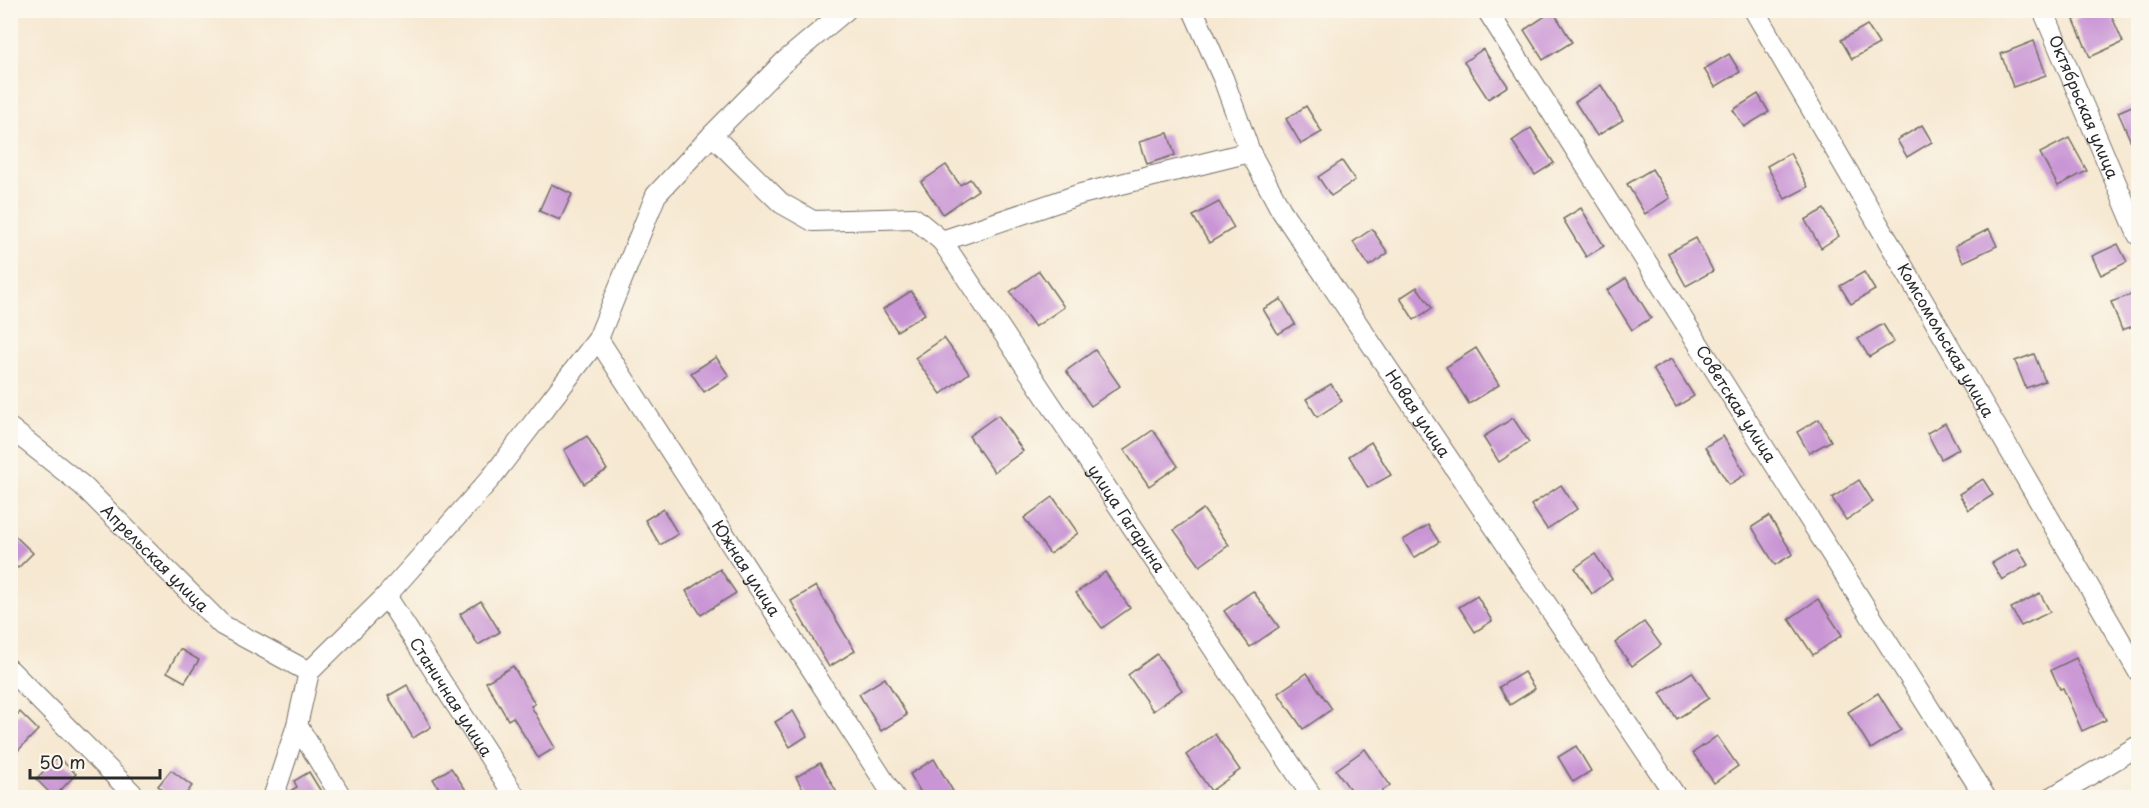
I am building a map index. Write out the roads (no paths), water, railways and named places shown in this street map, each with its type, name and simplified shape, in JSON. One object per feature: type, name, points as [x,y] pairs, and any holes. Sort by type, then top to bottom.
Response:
[{"type":"street","points":[[273,798],[297,725],[309,672],[386,596],[490,478],[598,339],[656,195],[784,62],[846,10]]},
{"type":"street","name":"Новая улица","points":[[1193,10],[1223,78],[1250,152],[1281,210],[1677,798]]},
{"type":"street","name":"Советская улица","points":[[1487,10],[1986,798]]},
{"type":"street","name":"Комсомольская улица","points":[[1754,10],[2139,671]]},
{"type":"street","name":"Октябрьская улица","points":[[2043,10],[2139,236]]},
{"type":"street","name":"улица Гагарина","points":[[712,135],[782,203],[813,221],[914,218],[942,241],[1313,798]]},
{"type":"street","points":[[942,241],[1081,194],[1250,152]]},
{"type":"street","name":"Южная улица","points":[[598,339],[894,798]]},
{"type":"street","name":"Апрельская улица","points":[[10,428],[83,486],[222,625],[309,672]]},
{"type":"street","name":"Станичная улица","points":[[386,596],[516,798]]},
{"type":"street","points":[[10,670],[137,798]]},
{"type":"street","points":[[297,725],[342,798]]},
{"type":"street","points":[[2051,798],[2139,746]]}]
